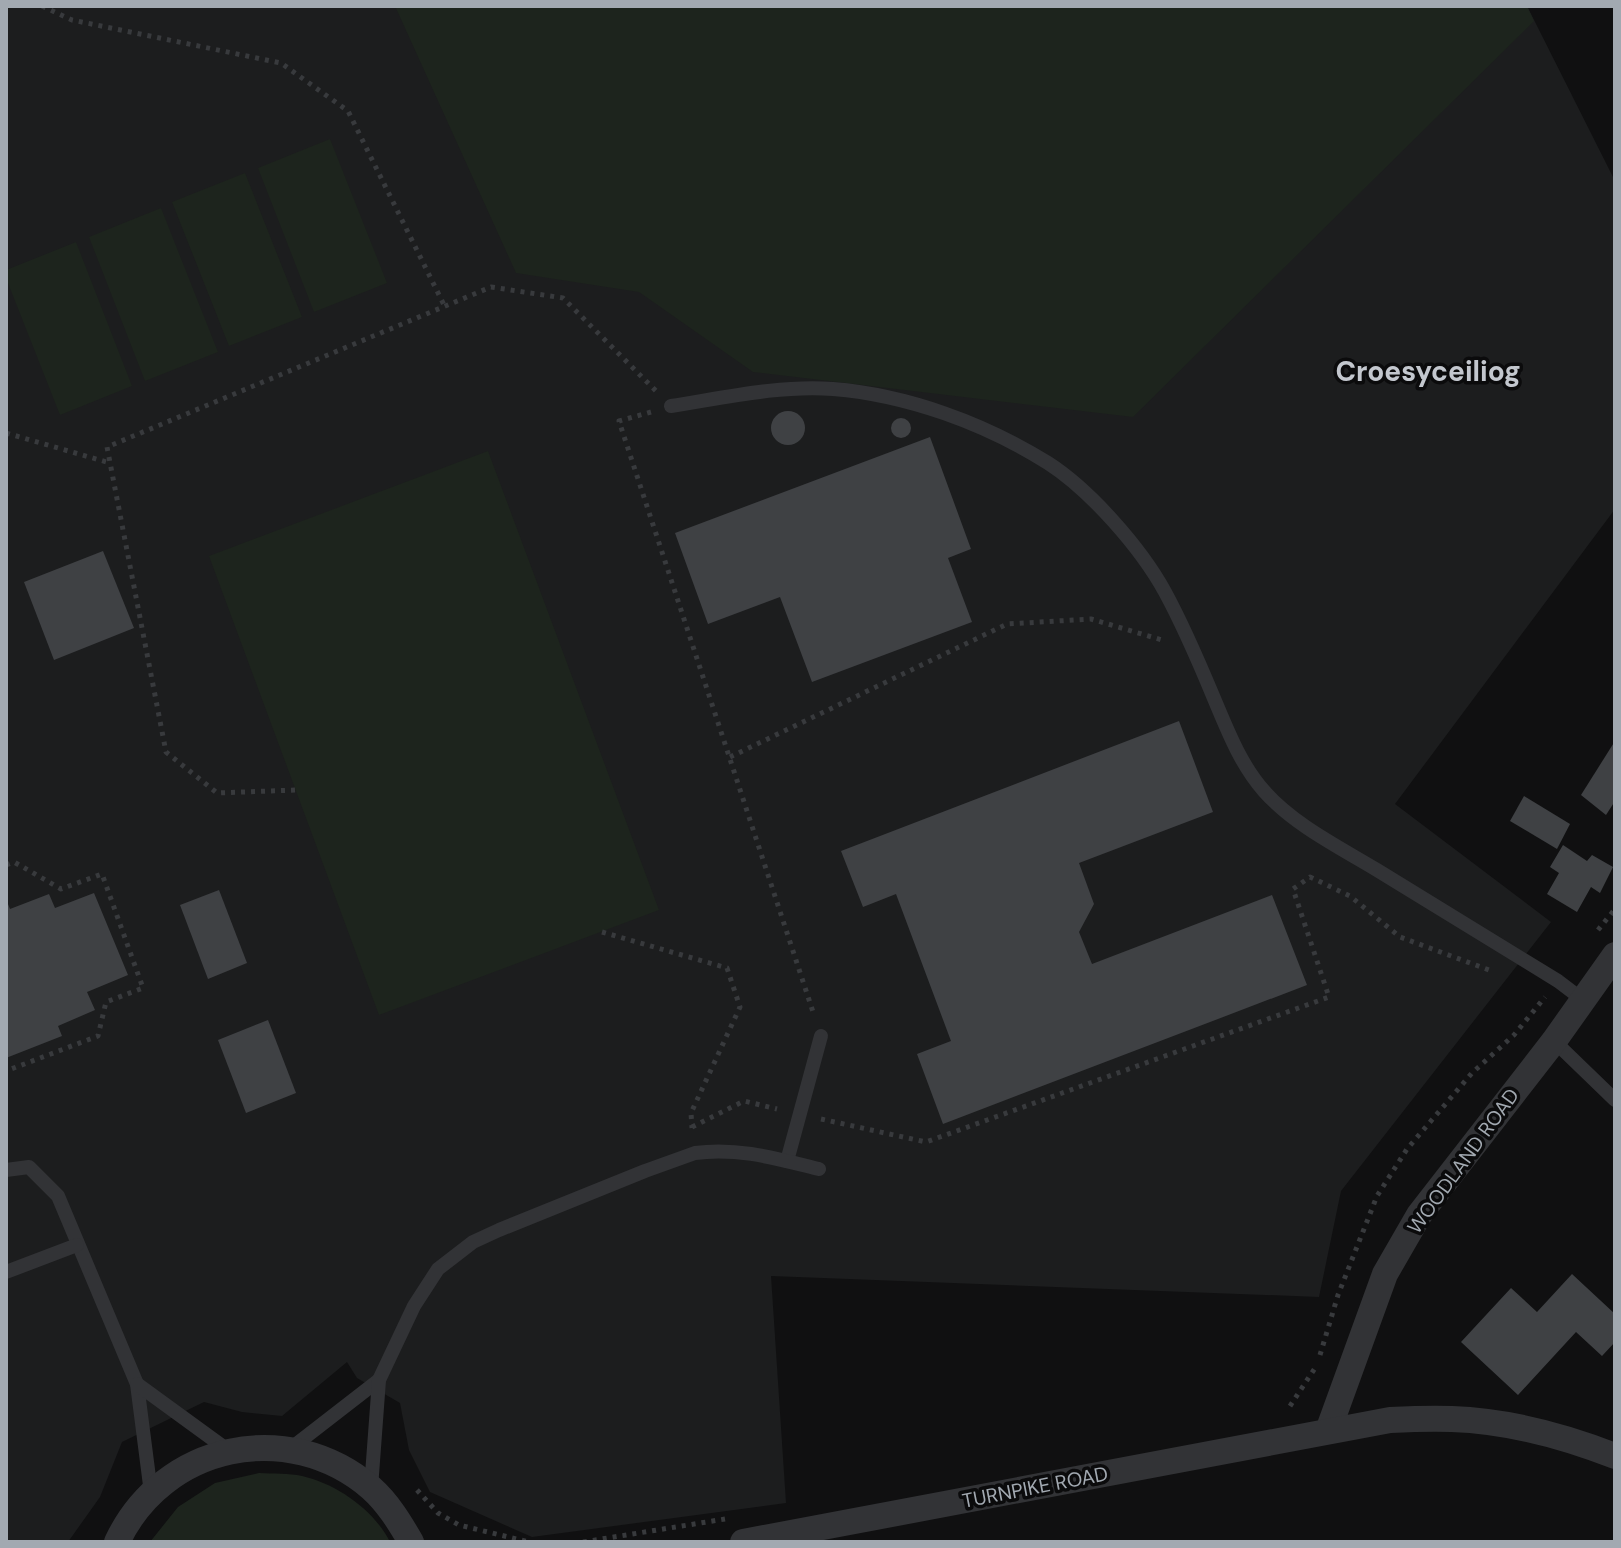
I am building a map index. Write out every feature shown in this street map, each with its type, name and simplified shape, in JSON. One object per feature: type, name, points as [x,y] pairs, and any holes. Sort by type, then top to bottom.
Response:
[{"type":"street","name":"WOODLAND ROAD","points":[[1328,1431],[1385,1274],[1419,1215],[1554,1041],[1615,955]]},
{"type":"street","name":"TURNPIKE ROAD","points":[[743,1542],[866,1531],[1390,1420],[1452,1419],[1509,1425],[1579,1441],[1615,1456]]},
{"type":"street","points":[[117,1542],[126,1522],[151,1493],[187,1466],[229,1451],[259,1447],[290,1449],[333,1463],[371,1488],[395,1514],[411,1542]]},
{"type":"lane","points":[[671,406],[787,389],[831,389],[896,397],[956,418],[1049,464],[1092,500],[1163,588],[1249,773],[1285,811],[1558,981],[1583,1000]]},
{"type":"lane","points":[[787,1161],[821,1036]]},
{"type":"lane","points":[[1554,1041],[1615,1100]]},
{"type":"lane","points":[[371,1488],[379,1380],[414,1306],[438,1269],[473,1242],[574,1198],[695,1153],[732,1151],[819,1169]]},
{"type":"lane","points":[[6,1170],[29,1167],[58,1196],[137,1384],[151,1493]]},
{"type":"lane","points":[[6,1272],[77,1245]]},
{"type":"lane","points":[[290,1449],[379,1380]]},
{"type":"lane","points":[[137,1384],[229,1451]]},
{"type":"path","points":[[42,6],[72,20],[281,63],[348,111],[445,307]]},
{"type":"path","points":[[295,790],[217,793],[166,752],[107,447],[491,287],[563,298],[671,406],[619,421],[821,1036]]},
{"type":"path","points":[[6,433],[110,463]]},
{"type":"path","points":[[730,758],[1007,624],[1091,619],[1194,650]]},
{"type":"path","points":[[6,865],[14,862],[61,889],[102,874],[143,988],[106,1002],[98,1036],[6,1071]]},
{"type":"path","points":[[692,1127],[744,1101],[926,1142],[1329,997],[1293,889],[1310,877],[1350,896],[1400,937],[1495,972]]},
{"type":"path","points":[[1597,932],[1615,909]]},
{"type":"path","points":[[602,932],[727,968],[740,1007],[691,1113],[695,1153]]},
{"type":"path","points":[[1278,1411],[1293,1404],[1317,1365],[1338,1295],[1377,1196],[1407,1149],[1472,1073],[1514,1035],[1558,981]]},
{"type":"path","points":[[1531,992],[1542,1000]]},
{"type":"path","points":[[416,1490],[438,1513],[459,1525],[529,1542]]},
{"type":"path","points":[[583,1542],[731,1518]]},
{"type":"shaded area","points":[[6,6],[1527,6],[1615,181],[1615,509],[1395,804],[1551,922],[1341,1191],[1319,1297],[771,1276],[786,1503],[532,1537],[430,1492],[409,1450],[400,1403],[357,1378],[347,1362],[282,1416],[242,1412],[204,1402],[122,1442],[100,1497],[68,1542],[6,1542]]},
{"type":"shaded area","points":[[395,6],[1527,6],[1534,21],[1133,417],[753,372],[639,292],[516,273]]},
{"type":"shaded area","points":[[330,139],[387,283],[314,312],[258,168]]},
{"type":"shaded area","points":[[245,173],[302,317],[229,346],[172,202]]},
{"type":"shaded area","points":[[161,208],[218,352],[145,381],[89,237]]},
{"type":"shaded area","points":[[76,242],[132,386],[60,415],[6,278],[6,270]]},
{"type":"shaded area","points":[[488,451],[659,910],[379,1015],[209,556]]},
{"type":"shaded area","points":[[259,1473],[297,1475],[328,1485],[364,1509],[390,1542],[150,1542],[178,1507],[215,1483]]},
{"type":"building","points":[[788,411],[800,416],[805,428],[800,440],[788,445],[776,440],[771,428],[776,416]]},
{"type":"building","points":[[901,418],[908,421],[911,428],[908,435],[901,438],[894,435],[891,428],[894,421]]},
{"type":"building","points":[[930,437],[971,549],[948,558],[972,622],[812,682],[780,597],[708,624],[675,533]]},
{"type":"building","points":[[103,551],[134,628],[54,660],[24,582]]},
{"type":"building","points":[[1179,721],[1213,812],[1079,863],[1094,904],[1079,932],[1092,964],[1272,895],[1307,985],[943,1124],[917,1054],[951,1041],[896,894],[863,907],[841,851]]},
{"type":"building","points":[[1615,741],[1615,801],[1606,815],[1581,795]]},
{"type":"building","points":[[1524,796],[1570,824],[1557,849],[1510,821]]},
{"type":"building","points":[[1563,845],[1587,861],[1592,855],[1613,867],[1600,893],[1591,887],[1577,912],[1547,894],[1559,873],[1550,867]]},
{"type":"building","points":[[219,890],[247,963],[208,979],[180,905]]},
{"type":"building","points":[[94,893],[128,975],[87,992],[95,1010],[58,1026],[62,1036],[6,1058],[6,899],[10,909],[49,894],[55,908]]},
{"type":"building","points":[[268,1020],[296,1093],[246,1113],[218,1040]]},
{"type":"building","points":[[1572,1274],[1615,1314],[1615,1342],[1602,1356],[1576,1332],[1518,1395],[1461,1342],[1511,1288],[1537,1312]]},
{"type":"district","name":"Croesyceiliog","points":[[1428,371]]}]
